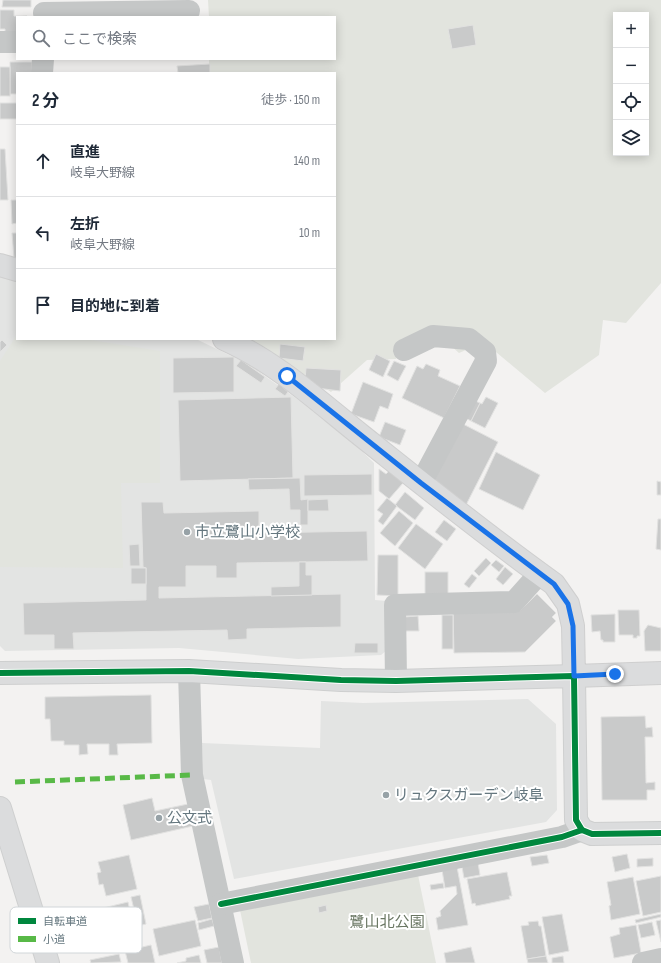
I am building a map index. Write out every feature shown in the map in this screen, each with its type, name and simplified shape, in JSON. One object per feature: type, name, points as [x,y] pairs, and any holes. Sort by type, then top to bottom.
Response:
[{"type":"street","points":[[44,10],[189,11]]},
{"type":"street","points":[[0,42],[16,42]]},
{"type":"street","points":[[42,72],[43,60]]},
{"type":"street","points":[[0,265],[16,270]]},
{"type":"street","points":[[404,350],[432,336],[469,339],[485,352],[486,361],[421,483]]},
{"type":"street","points":[[226,340],[249,350],[287,376],[421,483],[554,584],[568,604],[573,626],[576,820],[582,830],[592,834],[661,833]]},
{"type":"street","points":[[396,681],[394,605],[514,602],[539,574]]},
{"type":"street","points":[[0,673],[189,671],[341,680],[396,681],[661,673]]},
{"type":"street","points":[[189,671],[192,775],[233,963]]},
{"type":"street","points":[[0,808],[31,907]]},
{"type":"street","points":[[221,904],[562,837],[582,830]]},
{"type":"street","points":[[45,953],[48,963]]},
{"type":"street","points":[[643,963],[661,959]]},
{"type":"shaded area","name":"市立鷺山小学校","points":[[0,271],[16,277],[16,340],[198,340],[248,364],[339,429],[374,463],[375,600],[387,601],[387,650],[381,655],[298,659],[179,648],[5,651],[0,646]]},
{"type":"shaded area","name":"リュクスガーデン岐阜","points":[[528,699],[556,724],[557,810],[546,822],[234,879],[211,780],[203,779],[202,743],[320,748],[321,701],[363,703]]},
{"type":"green space","points":[[208,0],[661,0],[661,283],[626,323],[603,320],[599,355],[545,393],[484,342],[459,353],[431,328],[402,339],[396,359],[367,360],[331,392],[252,340],[336,340],[336,72],[209,72],[209,60],[336,60],[336,16],[209,16]]},
{"type":"green space","points":[[16,337],[16,340],[90,340],[160,351],[160,483],[121,483],[123,568],[0,567],[0,361]]},
{"type":"green space","name":"鷺山北公園","points":[[418,875],[436,963],[251,963],[240,910]]},
{"type":"building","points":[[3,0],[31,0],[31,7],[2,7]]},
{"type":"building","points":[[0,10],[14,10],[14,16],[16,16],[16,34],[5,34],[5,29],[0,29]]},
{"type":"building","points":[[473,25],[476,45],[452,49],[448,29]]},
{"type":"building","points":[[10,62],[32,62],[32,72],[16,72],[16,94],[10,94]]},
{"type":"building","points":[[210,64],[210,72],[178,72],[177,66]]},
{"type":"building","points":[[0,67],[10,67],[10,96],[0,96]]},
{"type":"building","points":[[0,103],[16,103],[16,119],[0,119]]},
{"type":"building","points":[[0,149],[5,149],[8,200],[0,200]]},
{"type":"building","points":[[11,200],[16,200],[16,223],[12,224]]},
{"type":"building","points":[[12,233],[16,233],[16,257],[14,258]]},
{"type":"building","points":[[2,340],[7,345],[0,352],[0,342]]},
{"type":"building","points":[[280,344],[305,347],[303,361],[279,358]]},
{"type":"building","points":[[376,354],[390,361],[383,377],[369,370]]},
{"type":"building","points":[[234,357],[234,392],[173,393],[173,358]]},
{"type":"building","points":[[241,360],[265,377],[261,383],[236,366]]},
{"type":"building","points":[[394,361],[406,366],[398,381],[387,375]]},
{"type":"building","points":[[426,364],[440,370],[438,376],[460,386],[444,418],[402,398],[417,366],[423,369]]},
{"type":"building","points":[[306,368],[341,370],[340,391],[317,388],[305,380]]},
{"type":"building","points":[[363,382],[393,394],[388,409],[380,406],[374,422],[351,414]]},
{"type":"building","points":[[279,384],[288,392],[285,396],[275,389]]},
{"type":"building","points":[[291,397],[293,478],[180,481],[178,400]]},
{"type":"building","points":[[486,397],[498,403],[485,428],[471,421],[480,403],[482,404]]},
{"type":"building","points":[[473,400],[480,403],[471,421],[464,417]]},
{"type":"building","points":[[385,422],[406,430],[400,445],[379,437]]},
{"type":"building","points":[[461,423],[498,442],[466,505],[431,478]]},
{"type":"building","points":[[496,452],[540,475],[523,510],[479,489]]},
{"type":"building","points":[[379,469],[386,474],[389,471],[403,483],[389,499],[379,491]]},
{"type":"building","points":[[372,474],[372,495],[304,496],[304,475]]},
{"type":"building","points":[[300,478],[301,500],[308,499],[308,525],[300,525],[300,510],[290,510],[289,489],[249,490],[248,479]]},
{"type":"building","points":[[657,481],[661,482],[661,495],[657,495]]},
{"type":"building","points":[[405,492],[424,508],[415,520],[395,505]]},
{"type":"building","points":[[387,498],[397,506],[383,525],[378,521],[383,514],[377,510]]},
{"type":"building","points":[[328,499],[329,511],[308,511],[308,500]]},
{"type":"building","points":[[141,502],[163,502],[164,513],[259,511],[259,533],[367,531],[368,561],[237,563],[237,578],[216,578],[216,566],[186,566],[186,587],[159,587],[159,598],[341,594],[341,627],[247,629],[247,639],[228,640],[227,630],[73,633],[74,649],[54,649],[54,635],[24,635],[23,603],[146,600],[146,568],[143,567]]},
{"type":"building","points":[[399,511],[413,523],[395,546],[380,533]]},
{"type":"building","points":[[658,519],[661,519],[661,550],[656,549]]},
{"type":"building","points":[[444,520],[456,529],[447,541],[435,532]]},
{"type":"building","points":[[416,524],[443,544],[425,569],[398,548]]},
{"type":"building","points":[[139,544],[140,566],[130,566],[129,545]]},
{"type":"building","points":[[378,555],[398,555],[398,596],[377,595]]},
{"type":"building","points":[[486,558],[491,563],[479,576],[474,571]]},
{"type":"building","points":[[496,560],[504,566],[499,572],[491,565]]},
{"type":"building","points":[[299,562],[306,562],[306,575],[312,575],[312,595],[271,596],[271,587],[299,586]]},
{"type":"building","points":[[505,567],[513,574],[503,585],[496,579]]},
{"type":"building","points":[[131,568],[146,568],[146,584],[131,584]]},
{"type":"building","points":[[425,572],[448,572],[448,595],[425,595]]},
{"type":"building","points":[[472,574],[477,578],[469,588],[464,584]]},
{"type":"building","points":[[537,594],[556,613],[552,617],[556,621],[525,652],[454,653],[453,610],[521,610]]},
{"type":"building","points":[[618,610],[639,610],[640,636],[633,638],[633,635],[619,635]]},
{"type":"building","points":[[615,614],[615,642],[603,642],[603,640],[601,640],[600,631],[592,632],[591,615]]},
{"type":"building","points":[[442,615],[453,615],[453,649],[442,649]]},
{"type":"building","points":[[418,616],[419,631],[404,631],[404,617]]},
{"type":"building","points":[[648,625],[661,628],[661,651],[645,651],[644,631]]},
{"type":"building","points":[[355,643],[378,643],[378,653],[354,653]]},
{"type":"building","points":[[151,695],[152,743],[117,744],[118,755],[109,755],[109,744],[87,744],[88,754],[79,755],[79,745],[64,745],[64,741],[51,741],[50,719],[45,719],[45,697]]},
{"type":"building","points":[[645,716],[646,728],[652,727],[653,737],[645,737],[646,783],[655,782],[655,790],[647,790],[647,800],[602,800],[601,717]]},
{"type":"building","name":"公文式","points":[[152,798],[155,811],[188,804],[193,826],[131,840],[123,805]]},
{"type":"building","points":[[627,854],[630,868],[615,872],[612,857]]},
{"type":"building","points":[[129,855],[137,889],[106,896],[103,884],[99,885],[97,873],[101,872],[98,862]]},
{"type":"building","points":[[547,855],[549,863],[532,866],[530,857]]},
{"type":"building","points":[[653,858],[653,866],[637,867],[637,859]]},
{"type":"building","points":[[478,863],[480,875],[464,878],[462,867]]},
{"type":"building","points":[[457,867],[468,925],[438,930],[436,918],[441,916],[440,911],[457,894],[456,886],[445,888],[442,870]]},
{"type":"building","points":[[507,872],[512,896],[509,896],[510,899],[476,906],[475,903],[472,904],[467,879]]},
{"type":"building","points":[[661,876],[661,912],[643,916],[636,881]]},
{"type":"building","points":[[633,877],[640,914],[611,920],[609,906],[611,905],[607,882]]},
{"type":"building","points":[[443,883],[444,888],[431,890],[430,885]]},
{"type":"building","points":[[140,895],[146,924],[142,925],[142,907],[133,907],[131,897]]},
{"type":"building","points":[[128,902],[129,907],[107,907]]},
{"type":"building","points":[[209,904],[212,918],[198,921],[194,907]]},
{"type":"building","points":[[326,905],[327,911],[319,913],[318,907]]},
{"type":"building","points":[[562,914],[569,951],[549,955],[542,917]]},
{"type":"building","points":[[661,914],[661,917],[636,923],[635,920]]},
{"type":"building","points":[[212,919],[214,926],[199,930],[198,923]]},
{"type":"building","points":[[195,920],[201,946],[159,956],[153,929]]},
{"type":"building","points":[[661,920],[661,942],[656,921]]},
{"type":"building","points":[[538,921],[539,926],[541,926],[546,956],[527,959],[521,926],[529,925],[528,922]]},
{"type":"building","points":[[652,922],[655,935],[641,938],[638,925]]},
{"type":"building","points":[[636,925],[641,953],[614,958],[610,937],[620,934],[619,928]]},
{"type":"building","points":[[151,945],[155,963],[128,963],[126,953],[142,953],[142,947]]},
{"type":"building","points":[[219,947],[222,963],[207,963],[204,950]]},
{"type":"building","points":[[471,947],[475,963],[446,963],[444,953]]},
{"type":"building","points":[[119,954],[121,962],[91,963],[90,960]]},
{"type":"building","points":[[199,955],[201,963],[177,963],[186,961],[186,958]]},
{"type":"building","points":[[546,956],[548,963],[528,963],[527,959]]},
{"type":"building","points":[[563,956],[564,963],[552,963],[552,958]]},
{"type":"marked path","points":[[15,782],[192,775]]},
{"type":"cycle path","points":[[0,673],[189,671],[341,680],[396,681],[574,676],[576,820],[582,830]]},
{"type":"cycle path","points":[[221,904],[562,837],[582,830],[592,834],[661,833]]},
{"type":"place","name":"市立鷺山小学校","points":[[187,532]]},
{"type":"place","name":"リュクスガーデン岐阜","points":[[386,795]]},
{"type":"place","name":"公文式","points":[[159,818]]},
{"type":"route","points":[[287,376],[421,483],[554,584],[568,604],[573,626],[574,676],[615,674]]}]
